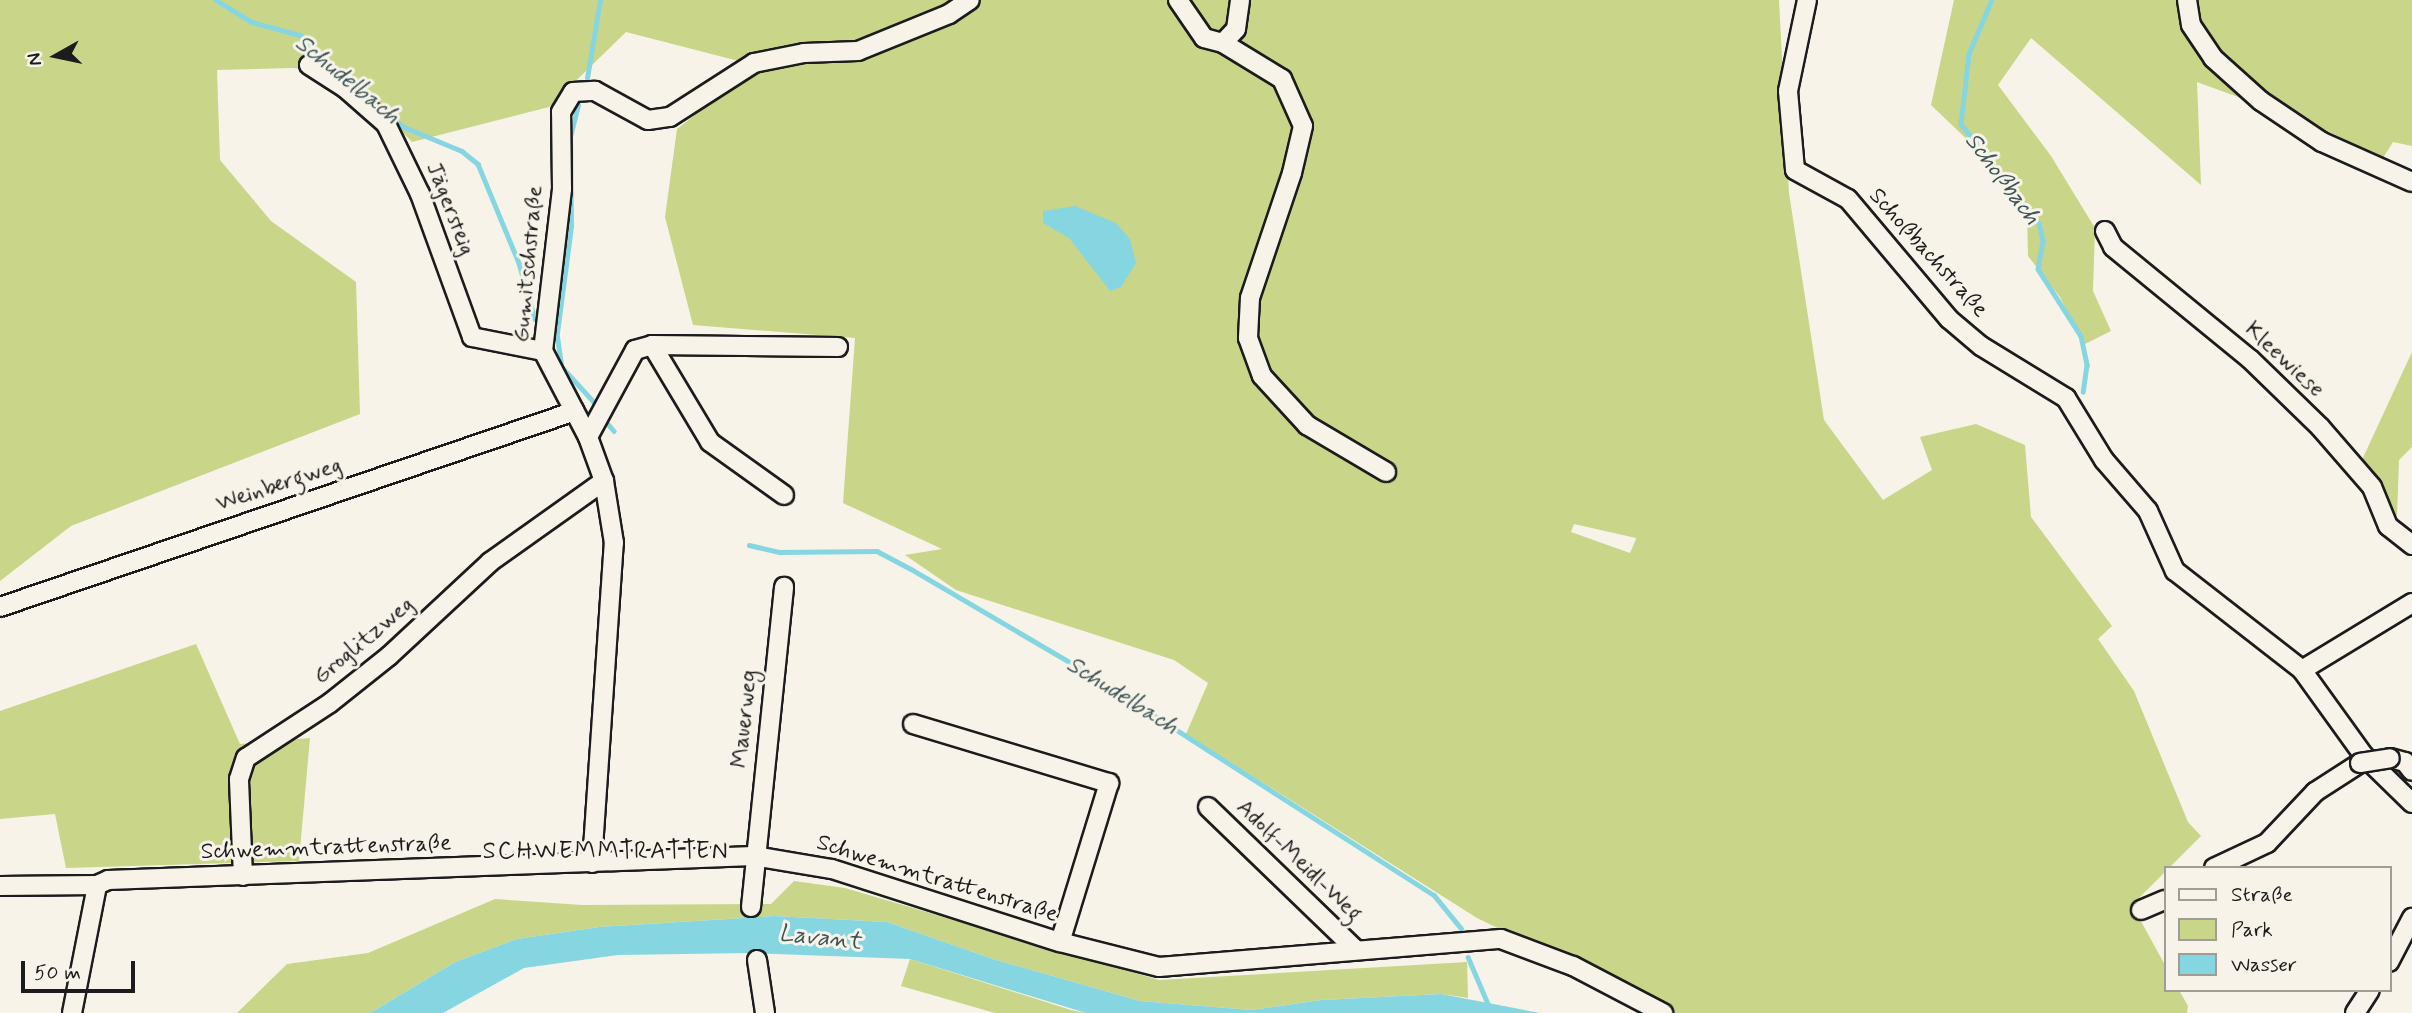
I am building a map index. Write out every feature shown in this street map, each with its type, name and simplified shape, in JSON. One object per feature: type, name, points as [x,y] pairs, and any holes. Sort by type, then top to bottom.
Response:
[{"type":"street","name":"Gumitschstraße","points":[[592,863],[614,543],[604,481],[588,437],[543,351],[562,189],[561,112],[573,92],[595,91],[648,120],[670,117],[754,63],[804,53],[858,51],[939,19],[970,0]]},
{"type":"street","points":[[1178,0],[1204,37],[1223,43],[1282,79],[1303,126],[1285,196],[1250,298],[1248,338],[1262,376],[1307,425],[1386,471]]},
{"type":"street","points":[[1223,43],[1236,29],[1240,0]]},
{"type":"street","name":"Schoßbachstraße","points":[[1807,0],[1788,91],[1795,170],[1848,199],[1949,320],[1980,346],[2066,398],[2104,460],[2148,510],[2175,571],[2302,670],[2364,756],[2412,803]]},
{"type":"street","points":[[2187,0],[2191,25],[2213,58],[2261,101],[2322,142],[2412,182]]},
{"type":"street","name":"Jägersteig","points":[[309,65],[345,88],[386,124],[420,194],[472,337],[543,351]]},
{"type":"street","name":"Kleewiese","points":[[2105,231],[2113,247],[2250,359],[2320,427],[2372,487],[2388,526],[2410,545]]},
{"type":"street","points":[[652,345],[710,442],[784,495]]},
{"type":"street","points":[[588,437],[635,350],[652,345],[838,347]]},
{"type":"street","name":"Weinbergweg","points":[[0,607],[575,411]]},
{"type":"street","name":"Groglitzweg","points":[[243,876],[239,779],[246,758],[330,703],[389,656],[490,562],[604,481]]},
{"type":"street","name":"Mauerweg","points":[[751,907],[754,856],[784,587]]},
{"type":"street","points":[[2302,670],[2412,603]]},
{"type":"street","points":[[913,724],[1109,783],[1059,942]]},
{"type":"street","points":[[2218,866],[2267,843],[2315,792],[2360,764],[2390,758],[2405,762],[2412,771]]},
{"type":"street","name":"Adolf-Meidl-Weg","points":[[1208,807],[1356,950]]},
{"type":"street","name":"Schwemmtrattenstraße","points":[[0,886],[97,886],[108,880],[754,856],[832,869],[1059,942],[1159,967],[1501,939],[1573,966],[1663,1013]]},
{"type":"street","points":[[72,1013],[97,886]]},
{"type":"street","points":[[2141,911],[2164,900]]},
{"type":"street","points":[[2391,958],[2412,918]]},
{"type":"street","points":[[757,960],[765,1013]]},
{"type":"street","points":[[2355,1013],[2369,992]]},
{"type":"green space","points":[[0,0],[1779,0],[1789,193],[1824,420],[1883,500],[1932,470],[1920,437],[1976,424],[2025,445],[2031,517],[2112,626],[2098,639],[2134,691],[2188,822],[2201,836],[2171,866],[2164,866],[2164,873],[2132,905],[2164,963],[2164,992],[2180,992],[2188,1006],[2187,1013],[1674,1013],[1477,918],[1186,734],[1208,683],[1174,660],[956,590],[905,555],[942,549],[843,503],[855,338],[693,325],[665,217],[677,129],[758,66],[626,32],[549,107],[412,142],[344,72],[292,68],[217,70],[220,160],[271,221],[356,282],[360,414],[71,526],[0,581]],"holes":[[[1574,524],[1636,538],[1630,553],[1571,532]]]},
{"type":"green space","points":[[1954,0],[2412,0],[2412,146],[2393,142],[2383,158],[2317,126],[2197,82],[2201,185],[2031,38],[1998,85],[2051,156],[2095,228],[2093,291],[2111,331],[2083,345],[2060,297],[2028,256],[2027,215],[2000,171],[1931,105]]},
{"type":"green space","points":[[2412,352],[2412,447],[2399,460],[2397,516],[2361,462]]},
{"type":"green space","points":[[196,644],[240,744],[310,738],[299,861],[66,868],[55,814],[0,819],[0,711]]},
{"type":"green space","points":[[794,881],[845,888],[1159,980],[1467,962],[1468,998],[1441,994],[1321,1000],[1252,1010],[1140,1001],[993,959],[887,922],[774,916],[599,927],[517,939],[455,962],[370,1013],[237,1013],[287,964],[368,953],[495,899],[582,905],[771,904]]},
{"type":"green space","points":[[910,959],[1086,1013],[995,1013],[901,986]]},
{"type":"water","points":[[1075,206],[1116,223],[1130,239],[1136,263],[1121,287],[1110,291],[1069,238],[1043,223],[1043,211]]},
{"type":"water","name":"Lavant","points":[[774,916],[887,922],[993,959],[1140,1001],[1252,1010],[1321,1000],[1441,994],[1540,1013],[1086,1013],[910,959],[751,953],[618,955],[524,968],[443,1013],[370,1013],[455,962],[517,939],[599,927]]},
{"type":"waterway","name":"Schudelbach","points":[[216,0],[252,22],[300,35],[329,68]]},
{"type":"waterway","points":[[587,78],[600,0]]},
{"type":"waterway","name":"Schoßbach","points":[[1992,0],[1969,54],[1961,124],[2039,223],[2043,241],[2038,269],[2081,336],[2087,365],[2083,392]]},
{"type":"waterway","name":"Schudelbach","points":[[364,94],[404,127],[462,151],[478,164],[519,263],[535,319]]},
{"type":"waterway","points":[[557,333],[571,226],[570,137],[578,105]]},
{"type":"waterway","name":"Schudelbach","points":[[557,333],[562,367],[594,402]]},
{"type":"waterway","name":"Schudelbach","points":[[608,424],[614,431]]},
{"type":"waterway","name":"Schudelbach","points":[[749,545],[780,552],[877,551],[911,569],[1088,673],[1434,895],[1461,928]]},
{"type":"waterway","name":"Schudelbach","points":[[1468,957],[1492,1013]]},
{"type":"district","name":"SCHWEMMTRATTEN","points":[[606,852]]}]
